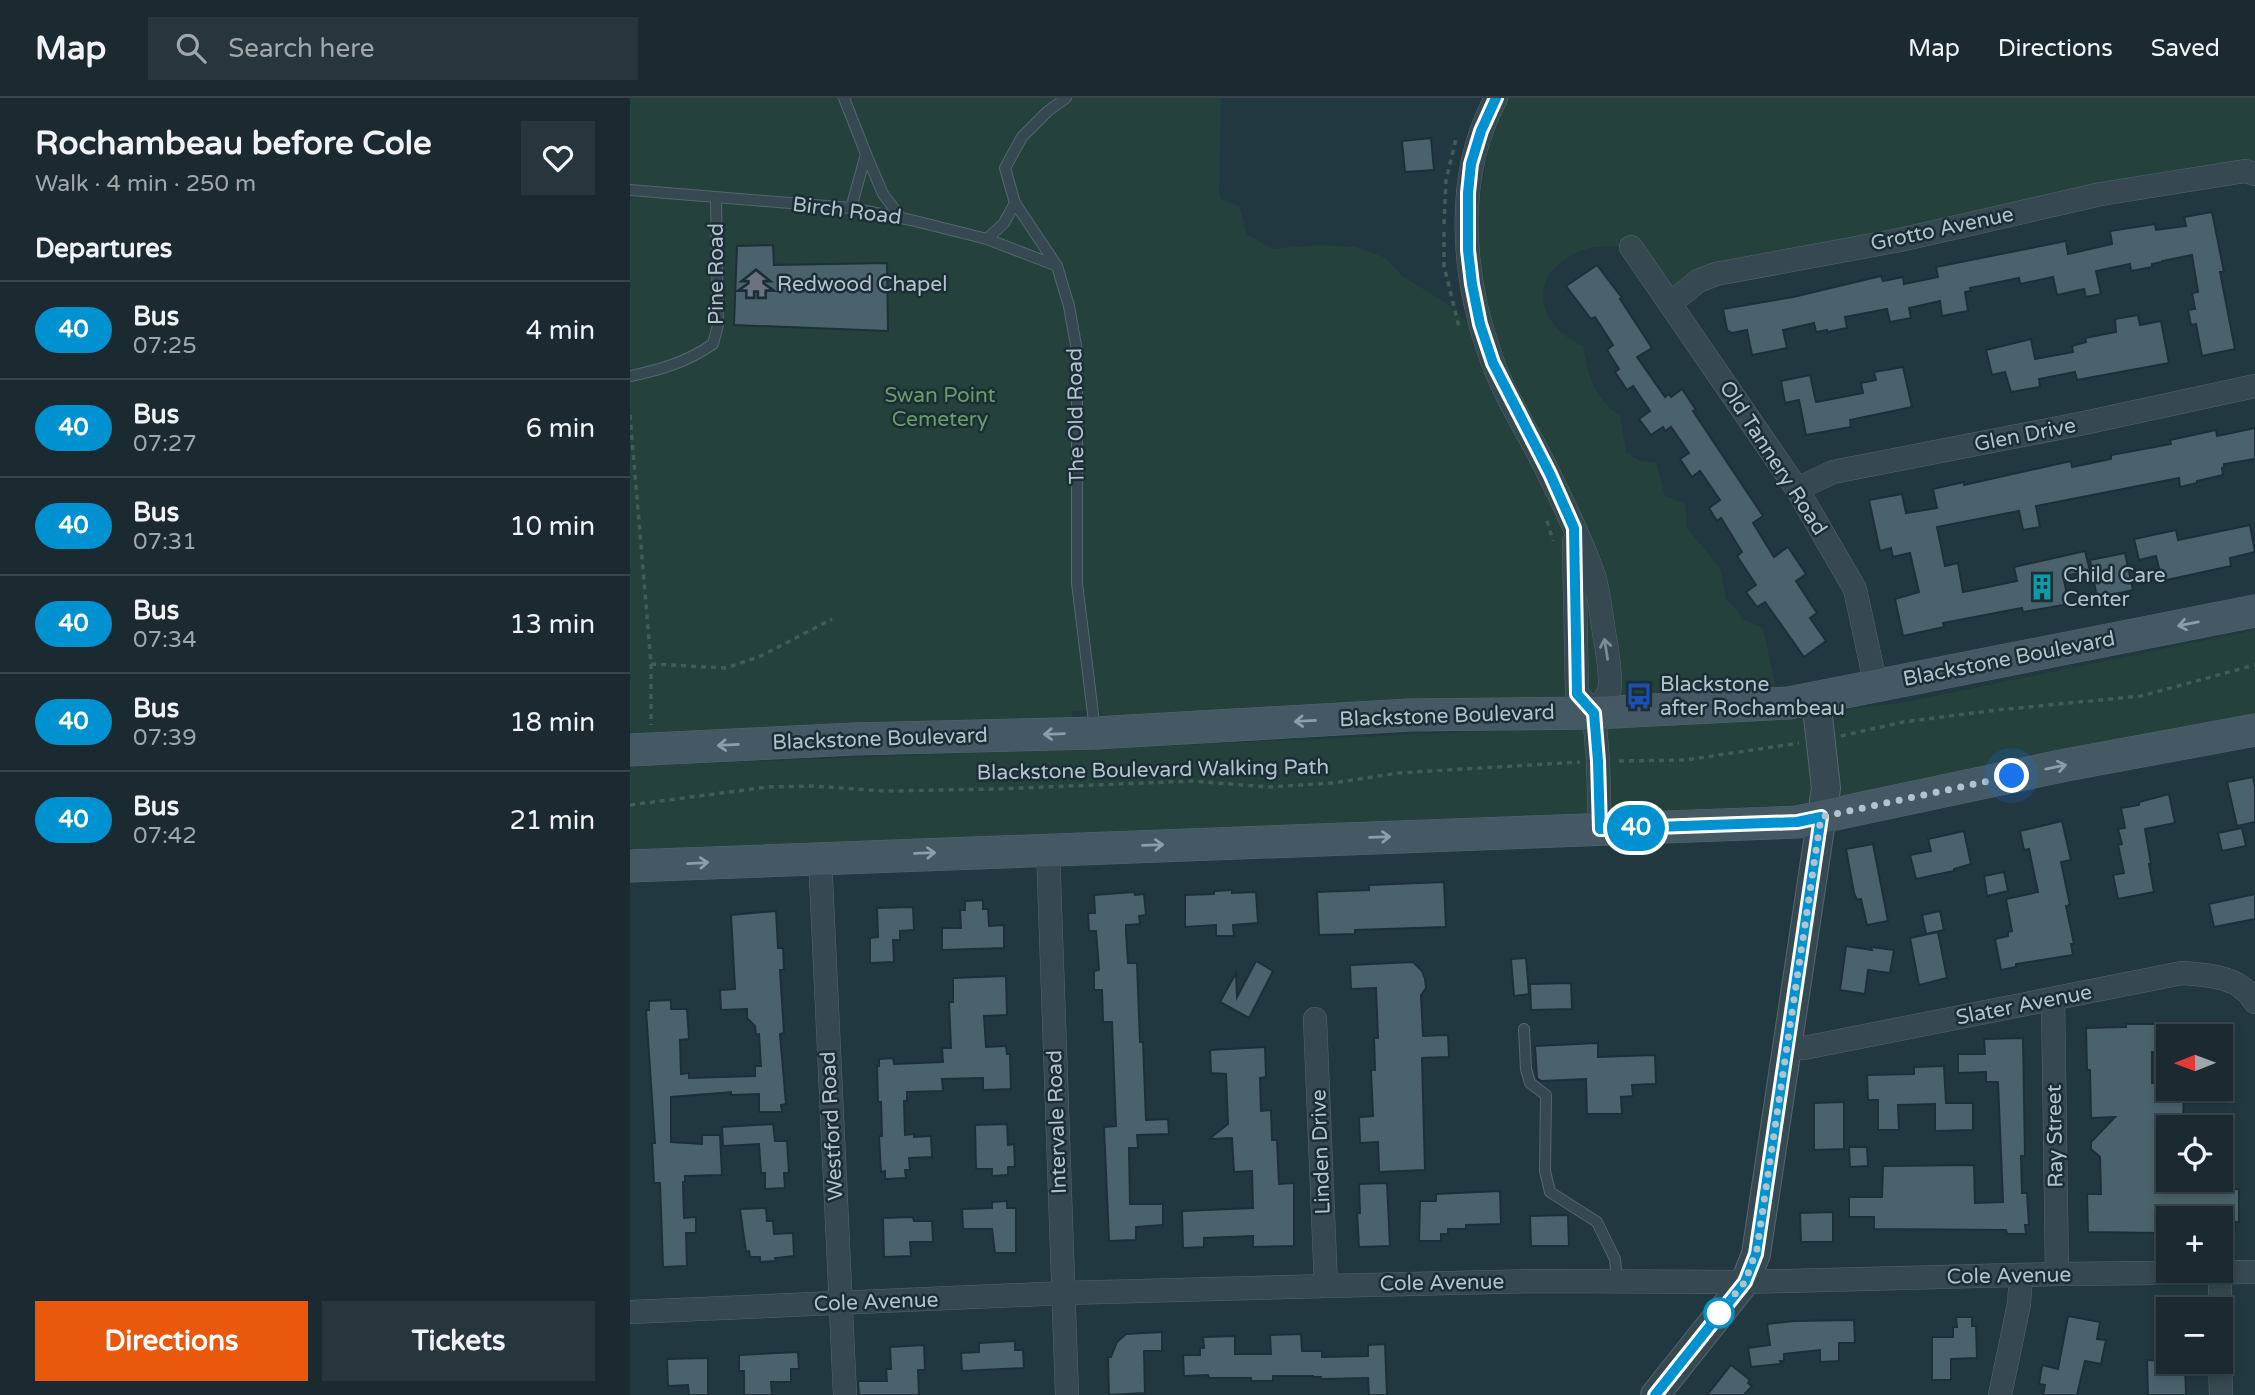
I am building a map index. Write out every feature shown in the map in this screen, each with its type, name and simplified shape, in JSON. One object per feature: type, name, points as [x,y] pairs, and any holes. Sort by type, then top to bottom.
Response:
[{"type":"main road","name":"Blackstone Boulevard","points":[[640,750],[854,739],[1095,733],[1409,715],[1594,713],[1789,703],[2255,611]]},
{"type":"main road","points":[[630,866],[1797,822],[2066,765],[2255,730]]},
{"type":"street","points":[[1496,98],[1481,131],[1471,164],[1468,250],[1472,284],[1480,324],[1493,363],[1550,474],[1594,578],[1608,661],[1609,691],[1594,713]]},
{"type":"street","name":"Grotto Avenue","points":[[1671,303],[1698,281],[1716,274],[1900,240],[2101,194],[2245,171],[2255,174]]},
{"type":"street","name":"Old Tannery Road","points":[[1631,247],[1797,489],[1855,589],[1876,685]]},
{"type":"street","name":"Glen Drive","points":[[1797,489],[1833,472],[2084,423],[2255,386]]},
{"type":"street","points":[[1574,528],[1577,694],[1594,713],[1600,829]]},
{"type":"street","points":[[1655,1395],[1745,1282],[1756,1254],[1825,788],[1816,699]]},
{"type":"street","name":"Intervale Road","points":[[1048,849],[1067,1395]]},
{"type":"street","name":"Westford Road","points":[[820,857],[845,1395]]},
{"type":"street","name":"Slater Avenue","points":[[1786,1048],[1804,1048],[2182,973],[2203,974],[2230,981],[2245,989],[2255,1002]]},
{"type":"street","name":"Ray Street","points":[[2053,999],[2057,1274]]},
{"type":"street","name":"Linden Drive","points":[[1315,1019],[1326,1286]]},
{"type":"street","name":"Cole Avenue","points":[[2233,1273],[2255,1272]]},
{"type":"street","name":"Cole Avenue","points":[[630,1312],[1065,1293],[1326,1286],[2156,1274]]},
{"type":"street","points":[[2000,1395],[2021,1276]]},
{"type":"street","points":[[2220,1374],[2221,1395]]},
{"type":"lane","points":[[844,98],[883,194],[901,218]]},
{"type":"lane","name":"The Old Road","points":[[1066,98],[1048,111],[1022,137],[1005,168],[1015,203],[1057,266],[1069,306],[1077,351],[1077,583],[1095,733]]},
{"type":"lane","points":[[851,208],[866,155]]},
{"type":"lane","name":"Birch Road","points":[[630,190],[851,208],[987,239],[1057,266]]},
{"type":"lane","name":"Pine Road","points":[[630,376],[664,369],[699,354],[713,344],[718,325],[716,198]]},
{"type":"lane","points":[[987,239],[1004,223],[1015,203]]},
{"type":"lane","points":[[1524,1029],[1526,1069],[1530,1083],[1546,1095],[1545,1171],[1550,1192],[1597,1222],[1615,1259],[1617,1281]]},
{"type":"path","points":[[630,415],[651,664],[640,750]]},
{"type":"path","points":[[651,664],[726,668],[761,656],[832,619]]},
{"type":"path","name":"Blackstone Boulevard Walking Path","points":[[630,805],[768,787],[813,786],[884,791],[1193,781],[1268,787],[1333,783],[1398,773],[1598,761],[1686,760],[1821,740],[1903,722],[2141,696],[2255,664]]},
{"type":"green space","name":"Swan Point Cemetery","points":[[630,98],[1221,98],[1219,194],[1221,199],[1239,206],[1247,234],[1272,249],[1321,245],[1356,247],[1386,258],[1402,276],[1446,303],[1490,343],[1479,271],[1476,224],[1494,114],[1503,98],[2255,98],[2255,168],[1744,260],[1675,296],[1641,248],[1605,246],[1586,249],[1567,258],[1554,269],[1546,282],[1543,296],[1553,324],[1583,346],[1587,367],[1598,394],[1620,416],[1626,452],[1640,461],[1656,463],[1665,496],[1685,504],[1687,528],[1720,568],[1726,599],[1742,619],[1763,628],[1778,698],[1102,728],[1101,710],[1072,711],[1072,729],[630,744]]},
{"type":"green space","points":[[2255,630],[2255,716],[1793,805],[630,857],[630,766],[1139,747],[1781,718],[1906,702]]},
{"type":"building","points":[[1431,138],[1434,170],[1405,172],[1402,141]]},
{"type":"building","points":[[2212,212],[2235,349],[2202,356],[2196,324],[2191,325],[2188,310],[2195,309],[2192,293],[2198,292],[2192,255],[2131,271],[2130,264],[2096,271],[2101,294],[2086,297],[2084,289],[2057,295],[2053,277],[2020,284],[2019,278],[1970,288],[1971,291],[1965,292],[1968,311],[1942,316],[1940,301],[1909,308],[1911,318],[1890,322],[1887,309],[1845,317],[1847,328],[1827,332],[1816,332],[1814,323],[1783,330],[1787,348],[1752,355],[1747,330],[1732,333],[1727,330],[1723,309],[1793,297],[1881,276],[1883,281],[1903,277],[1904,284],[1938,277],[1936,267],[2066,241],[2068,254],[2112,244],[2110,231],[2155,224],[2156,230],[2186,226],[2184,217]]},
{"type":"building","points":[[773,245],[774,265],[887,263],[888,331],[734,325],[737,246]]},
{"type":"building","points":[[1597,265],[1622,298],[1620,299],[1652,348],[1637,357],[1665,397],[1669,394],[1671,397],[1682,389],[1696,410],[1693,411],[1763,516],[1753,523],[1774,557],[1788,547],[1806,574],[1796,581],[1817,613],[1810,618],[1826,641],[1804,657],[1765,602],[1757,607],[1746,592],[1756,585],[1737,556],[1742,552],[1721,518],[1717,521],[1709,508],[1720,500],[1700,471],[1692,477],[1680,459],[1689,453],[1671,427],[1665,431],[1663,427],[1651,435],[1639,419],[1650,411],[1633,386],[1627,390],[1615,372],[1619,369],[1607,350],[1613,345],[1595,317],[1591,319],[1566,286]]},
{"type":"building","points":[[2138,315],[2140,325],[2161,321],[2169,363],[2077,380],[2075,372],[2039,379],[2040,387],[2011,392],[2005,372],[1992,375],[1986,350],[2031,339],[2035,359],[2073,352],[2072,346],[2086,342],[2085,338],[2116,332],[2115,319]]},
{"type":"building","points":[[1903,367],[1912,407],[1850,420],[1851,427],[1806,435],[1799,400],[1785,403],[1781,381],[1810,375],[1816,402],[1863,393],[1861,383],[1876,380],[1874,372]]},
{"type":"building","points":[[2255,428],[2255,459],[2224,464],[2223,475],[2180,487],[2179,478],[2036,506],[2040,527],[2023,530],[2019,511],[1937,527],[1945,566],[1958,563],[1963,592],[2017,581],[2014,567],[2085,551],[2090,571],[2063,576],[2069,604],[2023,612],[2022,608],[1943,623],[1944,627],[1903,636],[1895,599],[1919,592],[1910,553],[1893,557],[1891,548],[1880,551],[1869,500],[1902,494],[1906,513],[1937,508],[1933,489],[1964,482],[1964,485],[2071,461],[2072,467],[2111,459],[2111,455],[2171,444],[2170,440],[2216,430],[2217,436]]},
{"type":"building","points":[[2250,525],[2255,552],[2230,558],[2231,566],[2162,581],[2156,556],[2139,560],[2134,539],[2176,530],[2178,540]]},
{"type":"building","points":[[2125,553],[2133,590],[2097,598],[2090,560]]},
{"type":"building","points":[[2253,777],[2255,822],[2237,826],[2227,782]]},
{"type":"building","points":[[2169,794],[2175,823],[2145,829],[2154,892],[2118,899],[2113,875],[2124,873],[2118,845],[2122,844],[2118,829],[2125,828],[2121,808],[2139,805],[2139,802]]},
{"type":"building","points":[[2062,821],[2071,860],[2061,862],[2070,905],[2066,906],[2074,944],[2071,944],[2073,955],[2016,964],[2016,967],[2001,970],[1995,939],[2008,936],[2008,932],[2012,931],[2006,899],[2038,892],[2029,849],[2024,850],[2020,831]]},
{"type":"building","points":[[2242,828],[2246,846],[2222,851],[2218,833]]},
{"type":"building","points":[[1964,831],[1971,864],[1954,871],[1916,879],[1910,855],[1931,851],[1928,839]]},
{"type":"building","points":[[1873,844],[1888,921],[1867,925],[1861,899],[1857,900],[1854,893],[1846,849]]},
{"type":"building","points":[[2004,872],[2008,891],[1987,896],[1984,876]]},
{"type":"building","points":[[1444,882],[1446,927],[1355,930],[1355,934],[1319,935],[1317,892],[1369,890],[1369,885]]},
{"type":"building","points":[[1232,890],[1232,893],[1256,892],[1258,923],[1233,925],[1234,936],[1216,936],[1216,925],[1185,927],[1185,895]]},
{"type":"building","points":[[1134,892],[1135,895],[1144,894],[1146,915],[1139,916],[1140,924],[1126,925],[1126,932],[1128,963],[1137,963],[1146,1120],[1168,1119],[1169,1134],[1137,1135],[1138,1148],[1129,1148],[1130,1204],[1163,1204],[1163,1225],[1136,1227],[1136,1240],[1109,1241],[1104,1127],[1116,1126],[1112,1022],[1103,1022],[1102,990],[1094,990],[1094,971],[1099,970],[1096,931],[1089,931],[1088,913],[1095,913],[1094,895]]},
{"type":"building","points":[[2255,894],[2255,919],[2214,927],[2209,904]]},
{"type":"building","points":[[983,900],[983,909],[988,909],[989,926],[1004,925],[1004,948],[942,950],[942,928],[961,928],[960,910],[965,910],[965,901]]},
{"type":"building","points":[[913,907],[914,930],[900,931],[900,940],[893,940],[894,962],[870,963],[870,938],[878,937],[877,908]]},
{"type":"building","points":[[776,911],[778,948],[783,948],[784,970],[780,970],[784,1033],[780,1034],[786,1104],[781,1105],[782,1112],[759,1112],[759,1094],[731,1095],[731,1092],[671,1097],[671,1142],[702,1144],[702,1135],[720,1135],[722,1175],[685,1176],[684,1218],[696,1217],[696,1233],[686,1233],[687,1266],[663,1267],[660,1183],[654,1183],[652,1143],[655,1143],[646,1010],[649,1010],[649,1001],[671,1000],[671,1009],[687,1009],[689,1039],[680,1040],[681,1074],[689,1073],[689,1078],[755,1076],[755,1066],[761,1066],[759,1034],[756,1035],[755,1026],[747,1018],[747,1009],[721,1010],[720,990],[735,989],[731,915]]},
{"type":"building","points":[[1940,911],[1944,930],[1926,934],[1922,915]]},
{"type":"building","points":[[1938,932],[1947,978],[1919,985],[1910,938]]},
{"type":"building","points":[[1846,946],[1894,950],[1890,973],[1868,970],[1865,994],[1840,990]]},
{"type":"building","points":[[1526,958],[1529,994],[1514,996],[1511,959]]},
{"type":"building","points":[[1256,961],[1273,971],[1249,1018],[1220,1002],[1236,973],[1237,997]]},
{"type":"building","points":[[1413,962],[1422,971],[1425,979],[1426,988],[1421,995],[1423,1036],[1448,1035],[1449,1057],[1422,1058],[1425,1170],[1379,1172],[1378,1142],[1360,1143],[1359,1117],[1373,1116],[1371,1070],[1375,1070],[1374,1038],[1378,1038],[1376,988],[1351,989],[1350,965]]},
{"type":"building","points":[[1006,976],[1007,1015],[984,1016],[986,1047],[1006,1046],[1007,1054],[1010,1054],[1011,1089],[983,1090],[983,1078],[942,1079],[943,1091],[907,1092],[907,1101],[904,1101],[905,1135],[931,1136],[932,1157],[909,1158],[910,1170],[905,1170],[906,1178],[885,1179],[885,1171],[881,1172],[879,1136],[882,1136],[881,1102],[878,1102],[879,1059],[893,1058],[894,1064],[943,1062],[942,1048],[951,1048],[949,1002],[953,1002],[953,978]]},
{"type":"building","points":[[1571,983],[1572,1009],[1531,1010],[1530,984]]},
{"type":"building","points":[[2126,1024],[2156,1024],[2152,1083],[2156,1083],[2156,1101],[2184,1101],[2183,1115],[2156,1115],[2156,1192],[2233,1192],[2233,1189],[2239,1189],[2239,1222],[2235,1222],[2235,1232],[2233,1206],[2156,1206],[2156,1233],[2088,1232],[2087,1194],[2101,1194],[2100,1157],[2091,1149],[2091,1142],[2115,1117],[2091,1118],[2086,1028],[2126,1027]]},
{"type":"building","points":[[2023,1038],[2025,1156],[2021,1156],[2022,1193],[2027,1193],[2029,1225],[2025,1225],[2026,1234],[2007,1234],[2006,1230],[1874,1229],[1874,1217],[1849,1217],[1849,1197],[1882,1197],[1883,1166],[1974,1165],[1975,1203],[2003,1202],[1998,1082],[1986,1082],[1986,1072],[1958,1073],[1958,1054],[1985,1054],[1984,1039]]},
{"type":"building","points":[[1598,1043],[1598,1057],[1655,1055],[1656,1084],[1632,1085],[1633,1096],[1621,1097],[1622,1114],[1587,1114],[1586,1079],[1541,1081],[1537,1078],[1535,1046]]},
{"type":"building","points":[[1265,1047],[1266,1077],[1260,1078],[1261,1111],[1271,1110],[1272,1140],[1277,1140],[1279,1184],[1294,1183],[1294,1246],[1253,1247],[1253,1236],[1204,1238],[1204,1247],[1183,1248],[1182,1211],[1253,1208],[1252,1171],[1234,1172],[1232,1138],[1209,1139],[1228,1124],[1226,1074],[1211,1073],[1210,1050]]},
{"type":"building","points":[[1944,1066],[1946,1103],[1973,1103],[1973,1130],[1935,1131],[1935,1104],[1898,1105],[1899,1130],[1878,1130],[1878,1100],[1868,1100],[1867,1075],[1914,1074],[1914,1067]]},
{"type":"building","points":[[1844,1102],[1844,1149],[1814,1150],[1814,1103]]},
{"type":"building","points":[[773,1124],[775,1141],[787,1141],[789,1173],[784,1173],[785,1188],[765,1189],[765,1173],[761,1173],[759,1144],[723,1146],[722,1127]]},
{"type":"building","points":[[1007,1124],[1008,1145],[1014,1144],[1015,1167],[1008,1167],[1008,1175],[992,1176],[992,1169],[976,1169],[975,1125]]},
{"type":"building","points":[[1849,1147],[1867,1147],[1868,1166],[1850,1167]]},
{"type":"building","points":[[1387,1183],[1390,1246],[1359,1247],[1359,1184]]},
{"type":"building","points":[[1500,1191],[1501,1224],[1466,1225],[1466,1229],[1448,1229],[1448,1234],[1441,1234],[1441,1241],[1419,1241],[1420,1201],[1436,1201],[1436,1194]]},
{"type":"building","points":[[1007,1201],[1007,1208],[1016,1208],[1016,1253],[995,1253],[992,1229],[963,1229],[962,1209],[992,1208],[992,1202]]},
{"type":"building","points":[[766,1208],[767,1221],[773,1221],[774,1234],[793,1233],[794,1256],[760,1262],[760,1257],[750,1257],[749,1251],[746,1252],[740,1209]]},
{"type":"building","points":[[1833,1212],[1833,1242],[1801,1242],[1800,1213]]},
{"type":"building","points":[[1568,1215],[1569,1246],[1531,1246],[1530,1216]]},
{"type":"building","points":[[913,1217],[914,1221],[932,1221],[933,1242],[910,1242],[911,1256],[884,1257],[883,1218]]},
{"type":"building","points":[[2068,1316],[2100,1322],[2097,1339],[2106,1340],[2101,1364],[2085,1361],[2077,1395],[2043,1395],[2045,1385],[2039,1384],[2042,1365],[2058,1369]]},
{"type":"building","points":[[1956,1317],[1972,1317],[1972,1326],[1976,1326],[1977,1358],[1951,1359],[1951,1380],[1932,1380],[1932,1337],[1953,1337],[1953,1327],[1957,1327]]},
{"type":"building","points":[[1854,1320],[1855,1343],[1839,1343],[1839,1361],[1820,1362],[1820,1350],[1784,1354],[1781,1364],[1751,1367],[1748,1348],[1770,1345],[1767,1324]]},
{"type":"building","points":[[1162,1332],[1162,1351],[1144,1351],[1145,1393],[1109,1395],[1108,1357],[1111,1357],[1117,1342],[1126,1334]]},
{"type":"building","points":[[1301,1334],[1302,1351],[1322,1351],[1322,1357],[1368,1356],[1368,1345],[1385,1344],[1387,1395],[1369,1395],[1368,1378],[1273,1376],[1273,1381],[1251,1381],[1251,1378],[1184,1376],[1183,1355],[1200,1355],[1200,1348],[1204,1348],[1203,1337],[1235,1336],[1235,1354],[1271,1354],[1270,1335]]},
{"type":"building","points":[[1015,1341],[1015,1350],[1023,1350],[1024,1368],[962,1371],[961,1353],[979,1352],[979,1343]]},
{"type":"building","points":[[924,1345],[925,1370],[918,1370],[919,1395],[859,1395],[858,1381],[887,1381],[886,1369],[891,1369],[890,1347]]},
{"type":"building","points":[[798,1352],[799,1369],[791,1369],[791,1382],[771,1382],[772,1395],[744,1395],[744,1371],[739,1371],[739,1355]]},
{"type":"building","points":[[708,1358],[708,1395],[689,1395],[688,1385],[668,1386],[667,1359]]},
{"type":"building","points":[[2147,1360],[2156,1360],[2156,1374],[2185,1374],[2186,1395],[2148,1395]]},
{"type":"building","points":[[1731,1365],[1750,1380],[1748,1383],[1752,1386],[1744,1395],[1707,1395]]},
{"type":"bus line","name":"40","points":[[1496,98],[1481,131],[1471,164],[1468,250],[1472,284],[1480,324],[1493,363],[1550,474],[1574,528],[1577,694],[1594,713],[1600,829],[1797,822],[1821,817],[1756,1254],[1745,1282],[1655,1395]]},
{"type":"place","name":"Redwood Chapel","points":[[756,284]]},
{"type":"place","name":"Child Care Center","points":[[2042,587]]},
{"type":"place","name":"Blackstone after Rochambeau","points":[[1639,696]]},
{"type":"route","points":[[1719,1313],[1745,1282],[1756,1254],[1821,817],[2012,776]]}]
